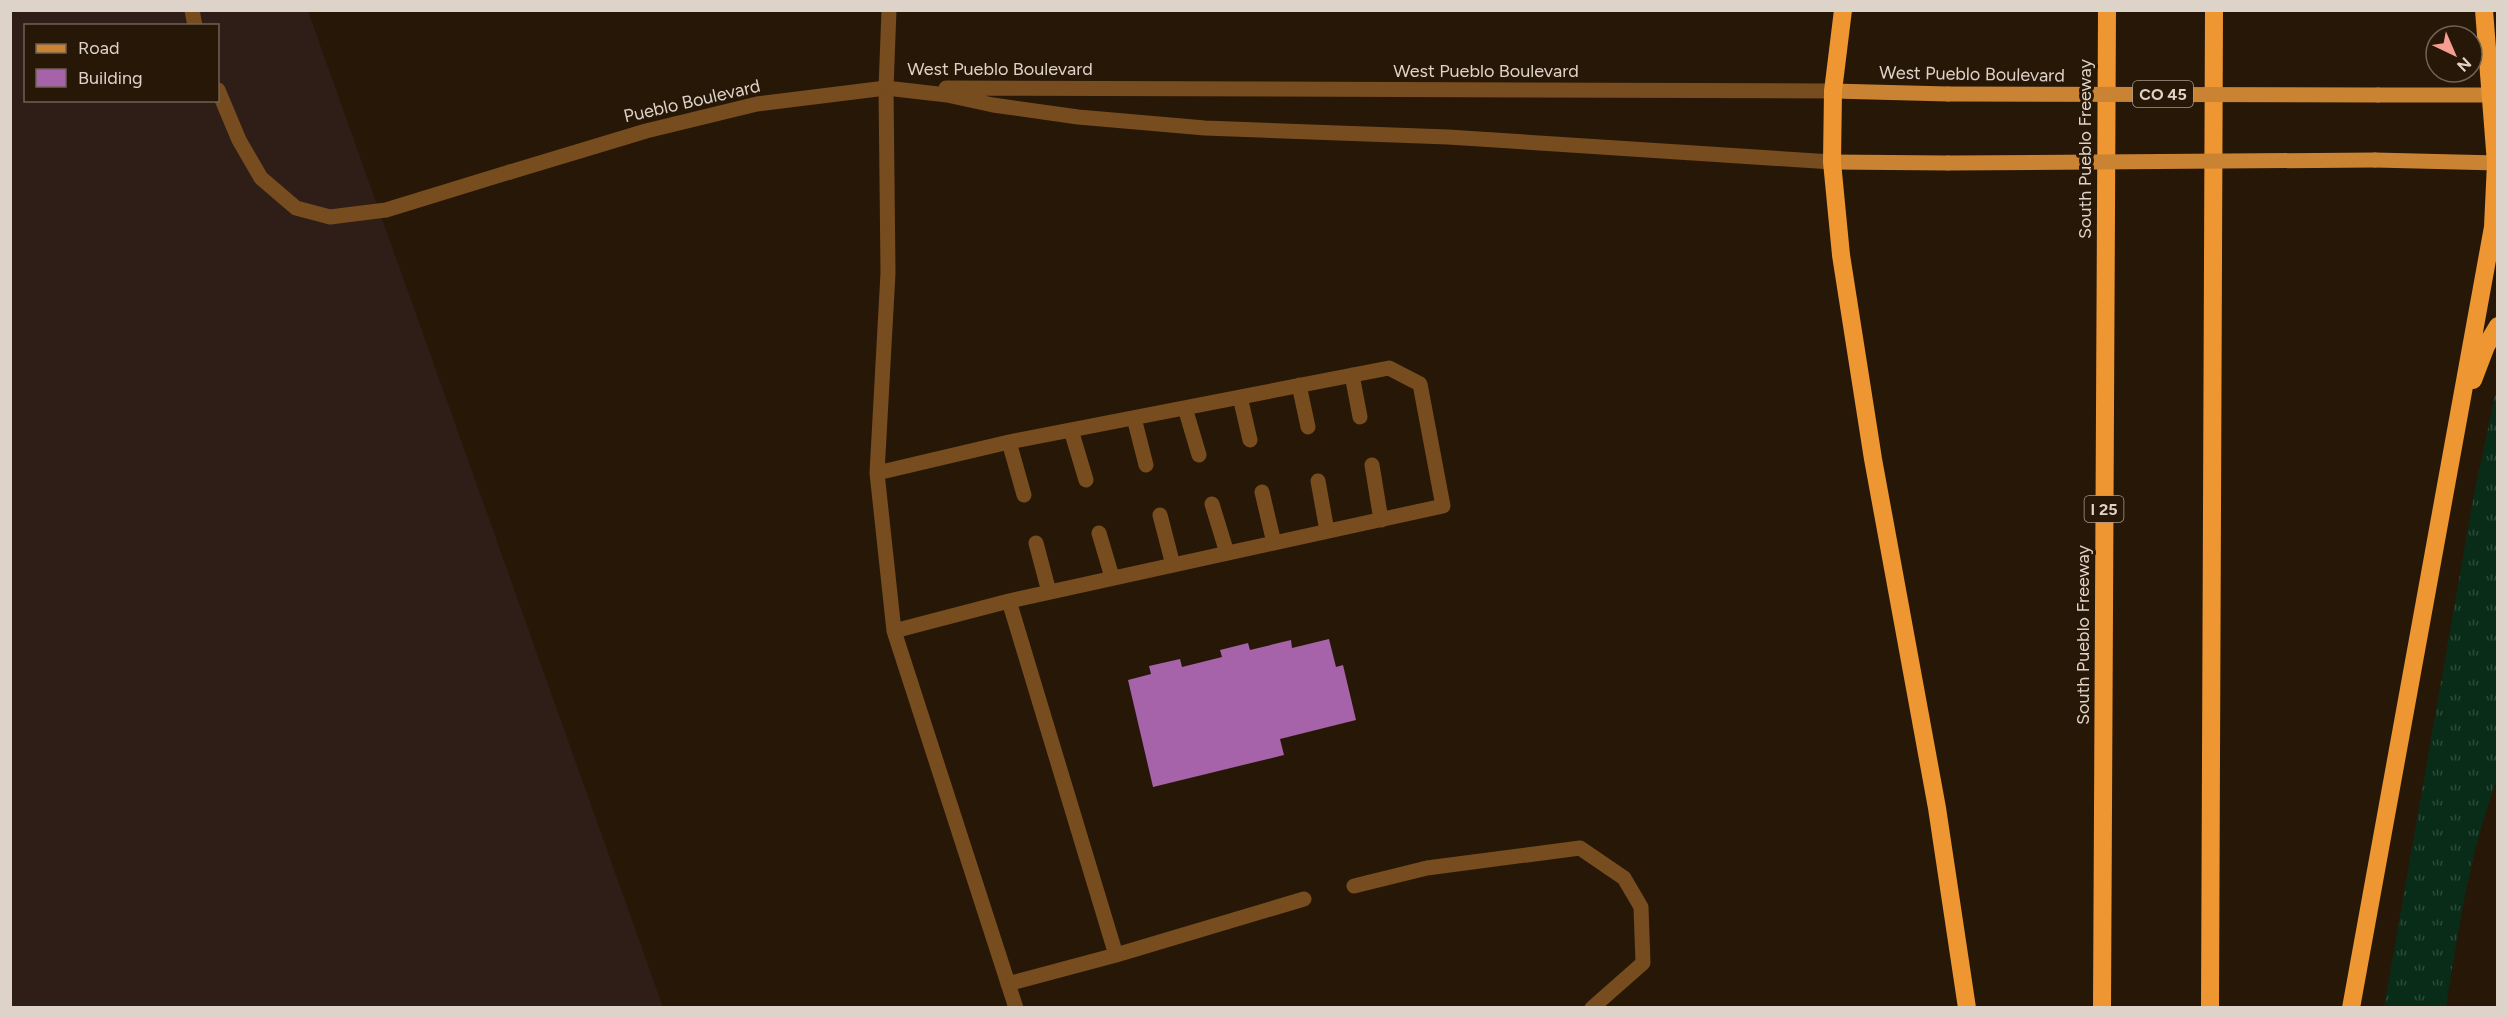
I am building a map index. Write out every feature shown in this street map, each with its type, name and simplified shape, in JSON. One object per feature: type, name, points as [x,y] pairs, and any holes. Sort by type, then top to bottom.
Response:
[{"type":"highway","points":[[1843,10],[1833,92],[1832,162],[1840,255],[1873,459],[1938,808],[1967,1008]]},
{"type":"highway","name":"South Pueblo Freeway","points":[[2102,1008],[2107,10]]},
{"type":"highway","points":[[2210,1008],[2214,10]]},
{"type":"highway","points":[[2351,1008],[2493,227],[2497,163],[2495,95],[2484,10]]},
{"type":"highway","points":[[2457,423],[2486,346],[2498,326]]},
{"type":"main road","name":"West Pueblo Boulevard","points":[[1833,92],[2495,95]]},
{"type":"main road","name":"West Pueblo Boulevard","points":[[1832,162],[1948,164],[2375,160],[2497,163]]},
{"type":"street","points":[[889,10],[886,88],[888,273],[877,473],[894,631],[1016,1008]]},
{"type":"street","name":"West Pueblo Boulevard","points":[[886,88],[1833,92]]},
{"type":"street","name":"West Pueblo Boulevard","points":[[886,88],[947,95],[993,105],[1067,116],[1159,124],[1448,137],[1832,162]]},
{"type":"street","name":"Pueblo Boulevard","points":[[219,92],[239,140],[261,178],[296,208],[330,217],[386,210],[646,131],[757,104],[886,88]]},
{"type":"street","points":[[877,473],[1009,442],[1389,368],[1420,384],[1443,506],[1009,601],[894,631]]},
{"type":"street","points":[[1352,375],[1360,417]]},
{"type":"street","points":[[1299,385],[1308,427]]},
{"type":"street","points":[[1240,397],[1250,441]]},
{"type":"street","points":[[1185,408],[1199,455]]},
{"type":"street","points":[[1134,418],[1146,465]]},
{"type":"street","points":[[1071,430],[1086,480]]},
{"type":"street","points":[[1009,442],[1023,495]]},
{"type":"street","points":[[1372,465],[1382,520]]},
{"type":"street","points":[[1318,481],[1327,531]]},
{"type":"street","points":[[1262,492],[1274,543]]},
{"type":"street","points":[[1212,504],[1227,553]]},
{"type":"street","points":[[1160,515],[1173,565]]},
{"type":"street","points":[[1100,533],[1112,578]]},
{"type":"street","points":[[1036,543],[1049,592]]},
{"type":"street","points":[[1009,601],[1116,955]]},
{"type":"street","points":[[1354,886],[1427,868],[1580,848],[1624,878],[1641,907],[1643,963],[1592,1008]]},
{"type":"street","points":[[1008,984],[1116,955],[1304,899]]},
{"type":"shaded area","points":[[10,11],[308,11],[663,1007],[11,1007]]},
{"type":"green space","points":[[2497,386],[2497,779],[2472,863],[2446,1007],[2384,1007],[2474,494]]},
{"type":"building","points":[[1329,639],[1336,667],[1343,665],[1356,720],[1280,739],[1284,755],[1153,787],[1128,680],[1151,674],[1149,666],[1180,659],[1182,667],[1222,657],[1220,650],[1248,643],[1250,650],[1291,640],[1292,648]]}]
